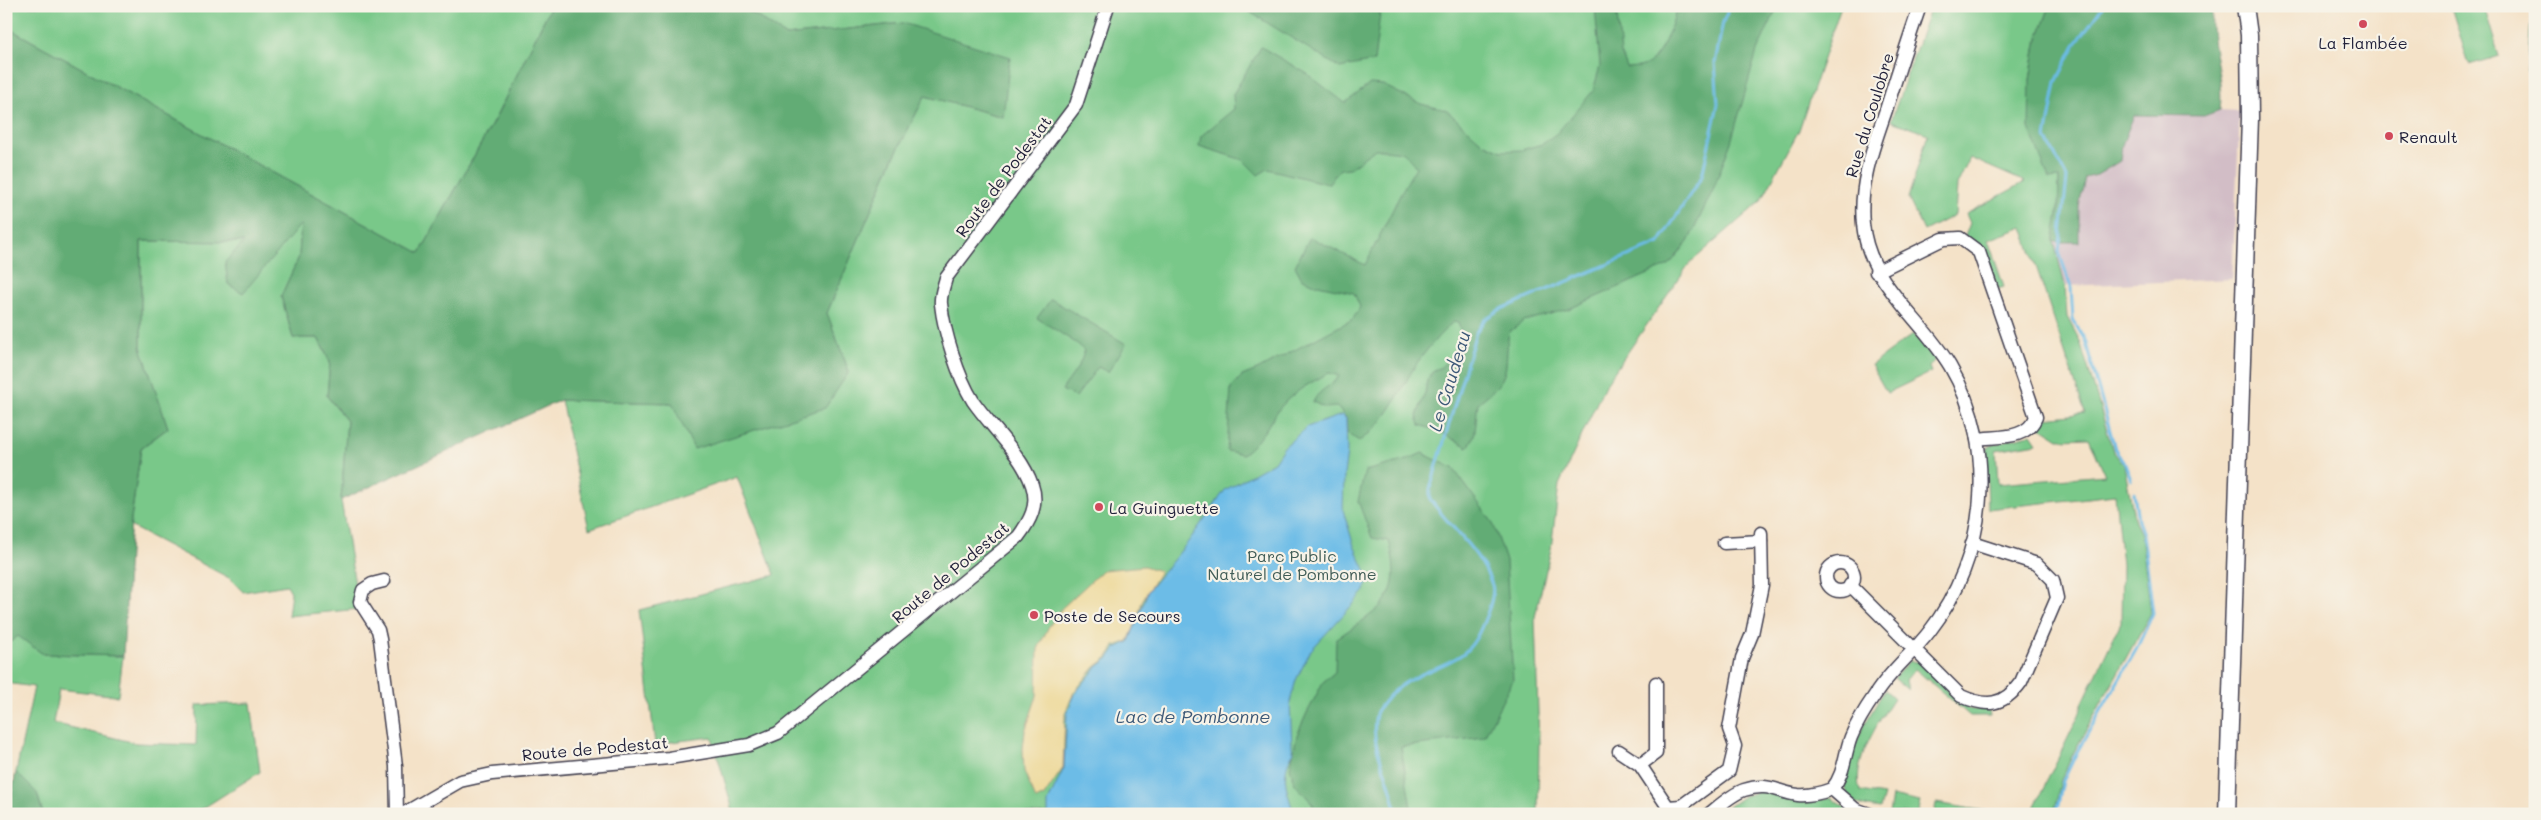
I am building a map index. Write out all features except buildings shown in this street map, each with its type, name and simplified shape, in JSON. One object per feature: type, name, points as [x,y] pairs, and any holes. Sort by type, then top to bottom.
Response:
[{"type":"main road","points":[[2227,814],[2250,118],[2249,35],[2245,6]]},
{"type":"street","name":"Route de Podestat","points":[[403,814],[460,781],[492,774],[669,758],[749,745],[778,733],[1018,537],[1033,512],[1032,485],[1025,470],[973,400],[962,378],[945,321],[941,302],[942,291],[946,278],[1076,105],[1108,6]]},
{"type":"street","name":"Rue du Coulobre","points":[[1832,789],[1841,778],[1851,738],[1862,714],[1882,683],[1930,632],[1957,587],[1972,543],[1980,511],[1982,484],[1977,438],[1964,390],[1949,365],[1913,316],[1895,300],[1876,272],[1866,239],[1863,191],[1868,161],[1920,6]]},
{"type":"street","points":[[1876,272],[1944,239],[1960,238],[1979,252],[2036,416],[2032,426],[2020,434],[1977,438]]},
{"type":"street","points":[[1619,751],[1640,765],[1668,807],[1684,810],[1730,771],[1735,746],[1729,730],[1742,658],[1752,634],[1762,585],[1761,537],[1724,543]]},
{"type":"street","points":[[1850,585],[1961,696],[1981,704],[1996,702],[2013,694],[2021,682],[2057,598],[2053,580],[2037,564],[1972,543]]},
{"type":"street","points":[[384,582],[372,584],[363,590],[360,602],[378,630],[380,639],[396,766],[397,814]]},
{"type":"street","points":[[1640,765],[1656,753],[1656,683]]},
{"type":"street","points":[[1708,814],[1742,790],[1757,787],[1773,787],[1797,795],[1819,794],[1832,789],[1855,809],[1869,814]]},
{"type":"shaded area","points":[[2220,110],[2240,111],[2232,279],[2065,286],[2054,242],[2079,241],[2079,206],[2085,178],[2097,175],[2120,161],[2122,145],[2134,115],[2204,116]]},
{"type":"green space","points":[[6,6],[551,6],[497,115],[420,253],[6,27]]},
{"type":"green space","points":[[551,6],[741,6],[786,36],[903,23],[1010,57],[1003,117],[925,96],[893,159],[827,313],[849,372],[825,408],[694,449],[672,403],[561,400],[341,500],[347,421],[327,396],[330,362],[318,338],[293,338],[281,296],[299,257],[301,224],[243,293],[228,284],[225,262],[244,242],[141,241],[141,347],[168,428],[141,448],[131,519],[123,656],[43,654],[18,636],[6,646],[6,27],[420,253],[497,115]]},
{"type":"green space","name":"Parc Public Naturel de Pombonne","points":[[741,6],[1841,6],[1799,130],[1761,201],[1689,264],[1605,385],[1559,485],[1551,549],[1535,617],[1539,743],[1538,814],[734,814],[712,737],[655,744],[639,610],[775,575],[737,477],[589,529],[561,400],[672,403],[849,372],[827,313],[893,159],[925,96],[1003,117],[903,23],[786,36]]},
{"type":"green space","points":[[1240,6],[1381,6],[1374,61],[1340,68]]},
{"type":"green space","points":[[1595,6],[1616,6],[1621,53],[1627,68],[1643,66],[1655,57],[1661,49],[1673,22],[1677,6],[1778,6],[1757,51],[1731,142],[1713,190],[1688,242],[1669,265],[1569,309],[1524,321],[1509,332],[1505,372],[1497,386],[1478,403],[1475,432],[1468,447],[1438,431],[1420,425],[1417,416],[1425,393],[1427,380],[1434,370],[1441,367],[1458,349],[1462,335],[1458,323],[1453,322],[1417,363],[1392,406],[1378,425],[1359,441],[1347,433],[1346,418],[1337,407],[1325,408],[1313,402],[1318,394],[1339,376],[1329,373],[1294,394],[1277,412],[1258,440],[1243,454],[1227,451],[1231,387],[1242,376],[1257,370],[1353,319],[1360,307],[1354,293],[1318,285],[1302,279],[1295,266],[1310,237],[1365,265],[1416,167],[1404,152],[1375,149],[1350,168],[1340,169],[1328,184],[1268,169],[1258,175],[1243,160],[1199,146],[1201,136],[1234,109],[1233,94],[1261,47],[1306,73],[1345,103],[1370,84],[1383,85],[1421,104],[1446,110],[1483,143],[1502,151],[1521,150],[1542,144],[1557,133],[1593,91],[1600,66]]},
{"type":"green space","points":[[1931,6],[2050,6],[2036,44],[2030,80],[2059,178],[2058,214],[2054,242],[2065,286],[2067,317],[2080,341],[2113,451],[2124,465],[2135,522],[2141,534],[2151,613],[2074,752],[2061,780],[2054,814],[2031,814],[2121,622],[2122,565],[2115,495],[1988,509],[1986,449],[2002,442],[2031,434],[2037,443],[1996,450],[1998,484],[2105,475],[2089,438],[2059,439],[2037,425],[2040,419],[2085,413],[2023,227],[1988,240],[2004,287],[1998,289],[1984,249],[1965,236],[1970,223],[1966,214],[2025,182],[1970,158],[1957,185],[1955,215],[1924,231],[1908,198],[1928,134],[1891,121]]},
{"type":"green space","points":[[2050,6],[2213,6],[2212,32],[2220,84],[2220,110],[2204,116],[2134,115],[2122,145],[2120,161],[2097,175],[2085,178],[2079,206],[2079,242],[2053,242],[2058,214],[2059,178],[2049,179],[2029,128],[2030,80],[2036,44]]},
{"type":"green space","points":[[2484,6],[2499,56],[2469,65],[2451,7]]},
{"type":"green space","points":[[2532,6],[2535,6],[2535,72],[2527,71]]},
{"type":"green space","points":[[301,223],[299,257],[281,296],[293,338],[318,338],[330,362],[327,396],[347,421],[341,500],[359,609],[288,616],[291,592],[287,585],[243,592],[229,578],[130,526],[141,448],[168,428],[141,347],[141,241],[245,242]]},
{"type":"green space","points":[[1051,299],[1126,344],[1108,372],[1098,367],[1076,397],[1062,390],[1078,367],[1084,351],[1079,345],[1037,318]]},
{"type":"green space","points":[[1913,334],[1936,358],[1929,367],[1931,372],[1887,393],[1871,365]]},
{"type":"green space","points":[[1422,453],[1453,468],[1493,523],[1506,561],[1513,680],[1484,737],[1401,747],[1412,814],[1318,814],[1313,811],[1313,804],[1295,784],[1290,768],[1297,735],[1323,682],[1335,672],[1336,639],[1376,610],[1391,590],[1394,577],[1389,541],[1372,538],[1358,501],[1365,471],[1407,460]]},
{"type":"green space","points":[[18,635],[43,654],[123,656],[118,696],[59,689],[53,723],[136,743],[196,745],[197,705],[251,703],[260,772],[194,814],[43,814],[37,793],[16,772],[34,687],[6,683],[6,646]]},
{"type":"green space","points":[[1909,661],[1919,662],[1968,708],[1989,710],[1990,716],[1970,716],[1915,669],[1906,680],[1908,690],[1894,678]]},
{"type":"green space","points":[[1885,690],[1894,698],[1868,743],[1859,768],[1858,780],[1860,791],[1884,795],[1880,809],[1860,804],[1851,799],[1845,789],[1844,779],[1858,738]]},
{"type":"green space","points":[[16,772],[37,793],[43,814],[6,814],[6,796],[11,797]]},
{"type":"green space","points":[[1760,791],[1809,802],[1831,798],[1854,814],[1789,814],[1751,810],[1746,814],[1718,814],[1742,797]]},
{"type":"green space","points":[[1892,796],[1920,802],[1917,814],[1889,813]]},
{"type":"green space","points":[[1936,803],[1992,812],[1992,814],[1934,814]]},
{"type":"sand","points":[[1144,566],[1160,571],[1142,601],[1137,621],[1128,641],[1115,646],[1108,657],[1095,667],[1074,692],[1065,713],[1063,768],[1044,796],[1036,800],[1024,771],[1023,749],[1025,731],[1037,696],[1038,649],[1048,628],[1062,608],[1103,570]]},
{"type":"water","name":"Lac de Pombonne","points":[[1342,415],[1346,418],[1347,452],[1343,510],[1354,546],[1368,576],[1365,591],[1311,650],[1296,680],[1290,702],[1292,747],[1294,752],[1289,760],[1286,775],[1287,790],[1294,814],[1048,814],[1048,802],[1064,768],[1067,713],[1076,692],[1097,667],[1109,658],[1116,648],[1129,642],[1148,591],[1188,542],[1225,490],[1274,462],[1284,447],[1307,427]]},
{"type":"waterway","name":"Le Caudeau","points":[[1396,814],[1391,789],[1375,740],[1374,727],[1377,712],[1380,706],[1401,686],[1451,661],[1466,651],[1480,631],[1493,596],[1492,585],[1480,561],[1430,499],[1430,489],[1476,332],[1485,319],[1499,310],[1659,243],[1702,176],[1718,104],[1715,63],[1723,22],[1730,6]]},
{"type":"waterway","points":[[2103,6],[2075,45],[2056,82],[2046,138],[2067,178],[2059,252],[2071,287],[2073,320],[2085,340],[2115,449],[2125,463],[2131,480]]},
{"type":"waterway","points":[[2056,814],[2063,781],[2077,752],[2136,650],[2153,613],[2143,534],[2138,521],[2134,493]]},
{"type":"place","name":"La Flambée","points":[[2363,24]]},
{"type":"place","name":"Renault","points":[[2389,136]]},
{"type":"place","name":"La Guinguette","points":[[1099,507]]},
{"type":"place","name":"Poste de Secours","points":[[1034,615]]}]
